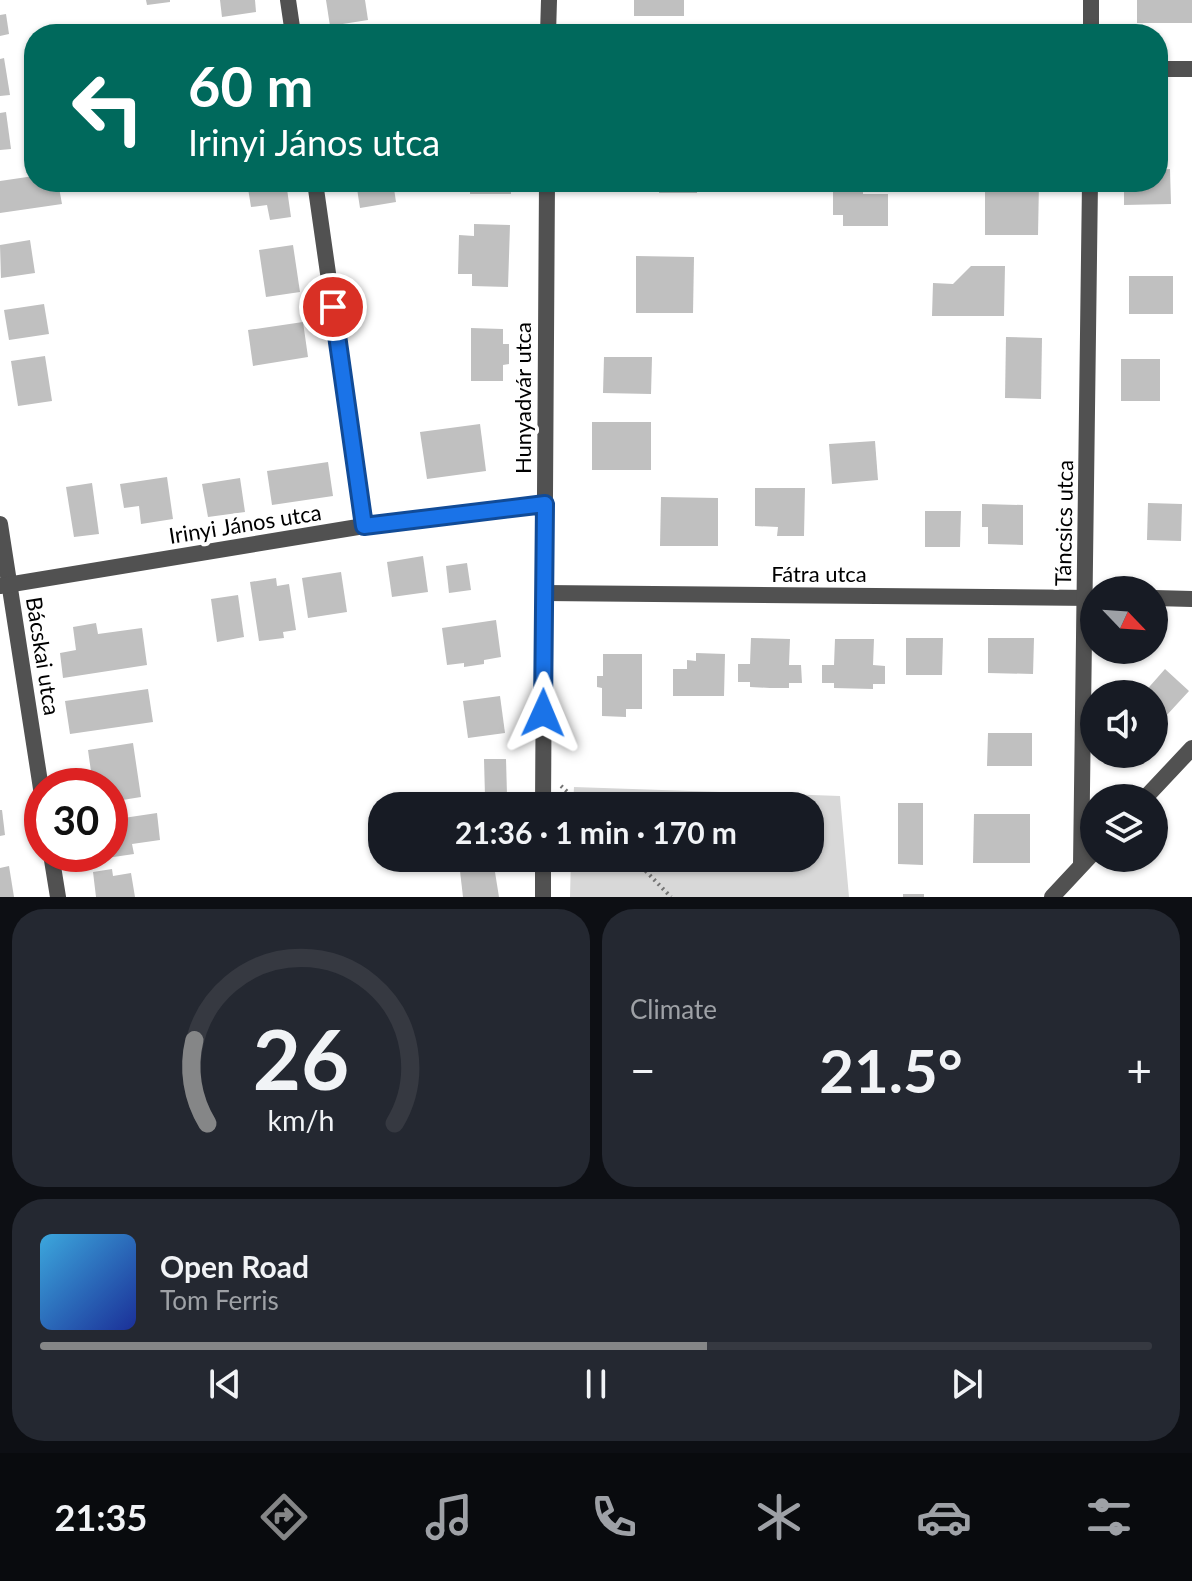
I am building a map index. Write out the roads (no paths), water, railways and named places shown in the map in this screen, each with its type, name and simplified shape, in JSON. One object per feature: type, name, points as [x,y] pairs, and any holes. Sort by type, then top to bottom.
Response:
[{"type":"street","points":[[288,0],[292,24]]},
{"type":"street","points":[[548,24],[549,0]]},
{"type":"street","points":[[1091,0],[1091,24]]},
{"type":"street","points":[[1168,69],[1192,69]]},
{"type":"street","points":[[316,192],[364,526]]},
{"type":"street","name":"Hunyadvár utca","points":[[543,792],[547,192]]},
{"type":"street","name":"Táncsics utca","points":[[1090,192],[1090,576]]},
{"type":"street","name":"Irinyi János utca","points":[[5,586],[364,526],[545,504]]},
{"type":"street","name":"Bácskai utca","points":[[0,524],[5,586],[37,768]]},
{"type":"street","name":"Fátra utca","points":[[544,593],[1080,598]]},
{"type":"street","points":[[1168,598],[1192,599]]},
{"type":"street","name":"Táncsics utca","points":[[1084,784],[1088,664]]},
{"type":"street","points":[[1158,784],[1192,748]]},
{"type":"street","points":[[1052,897],[1080,866]]},
{"type":"street","points":[[54,872],[58,897]]},
{"type":"street","points":[[543,872],[543,897]]}]
